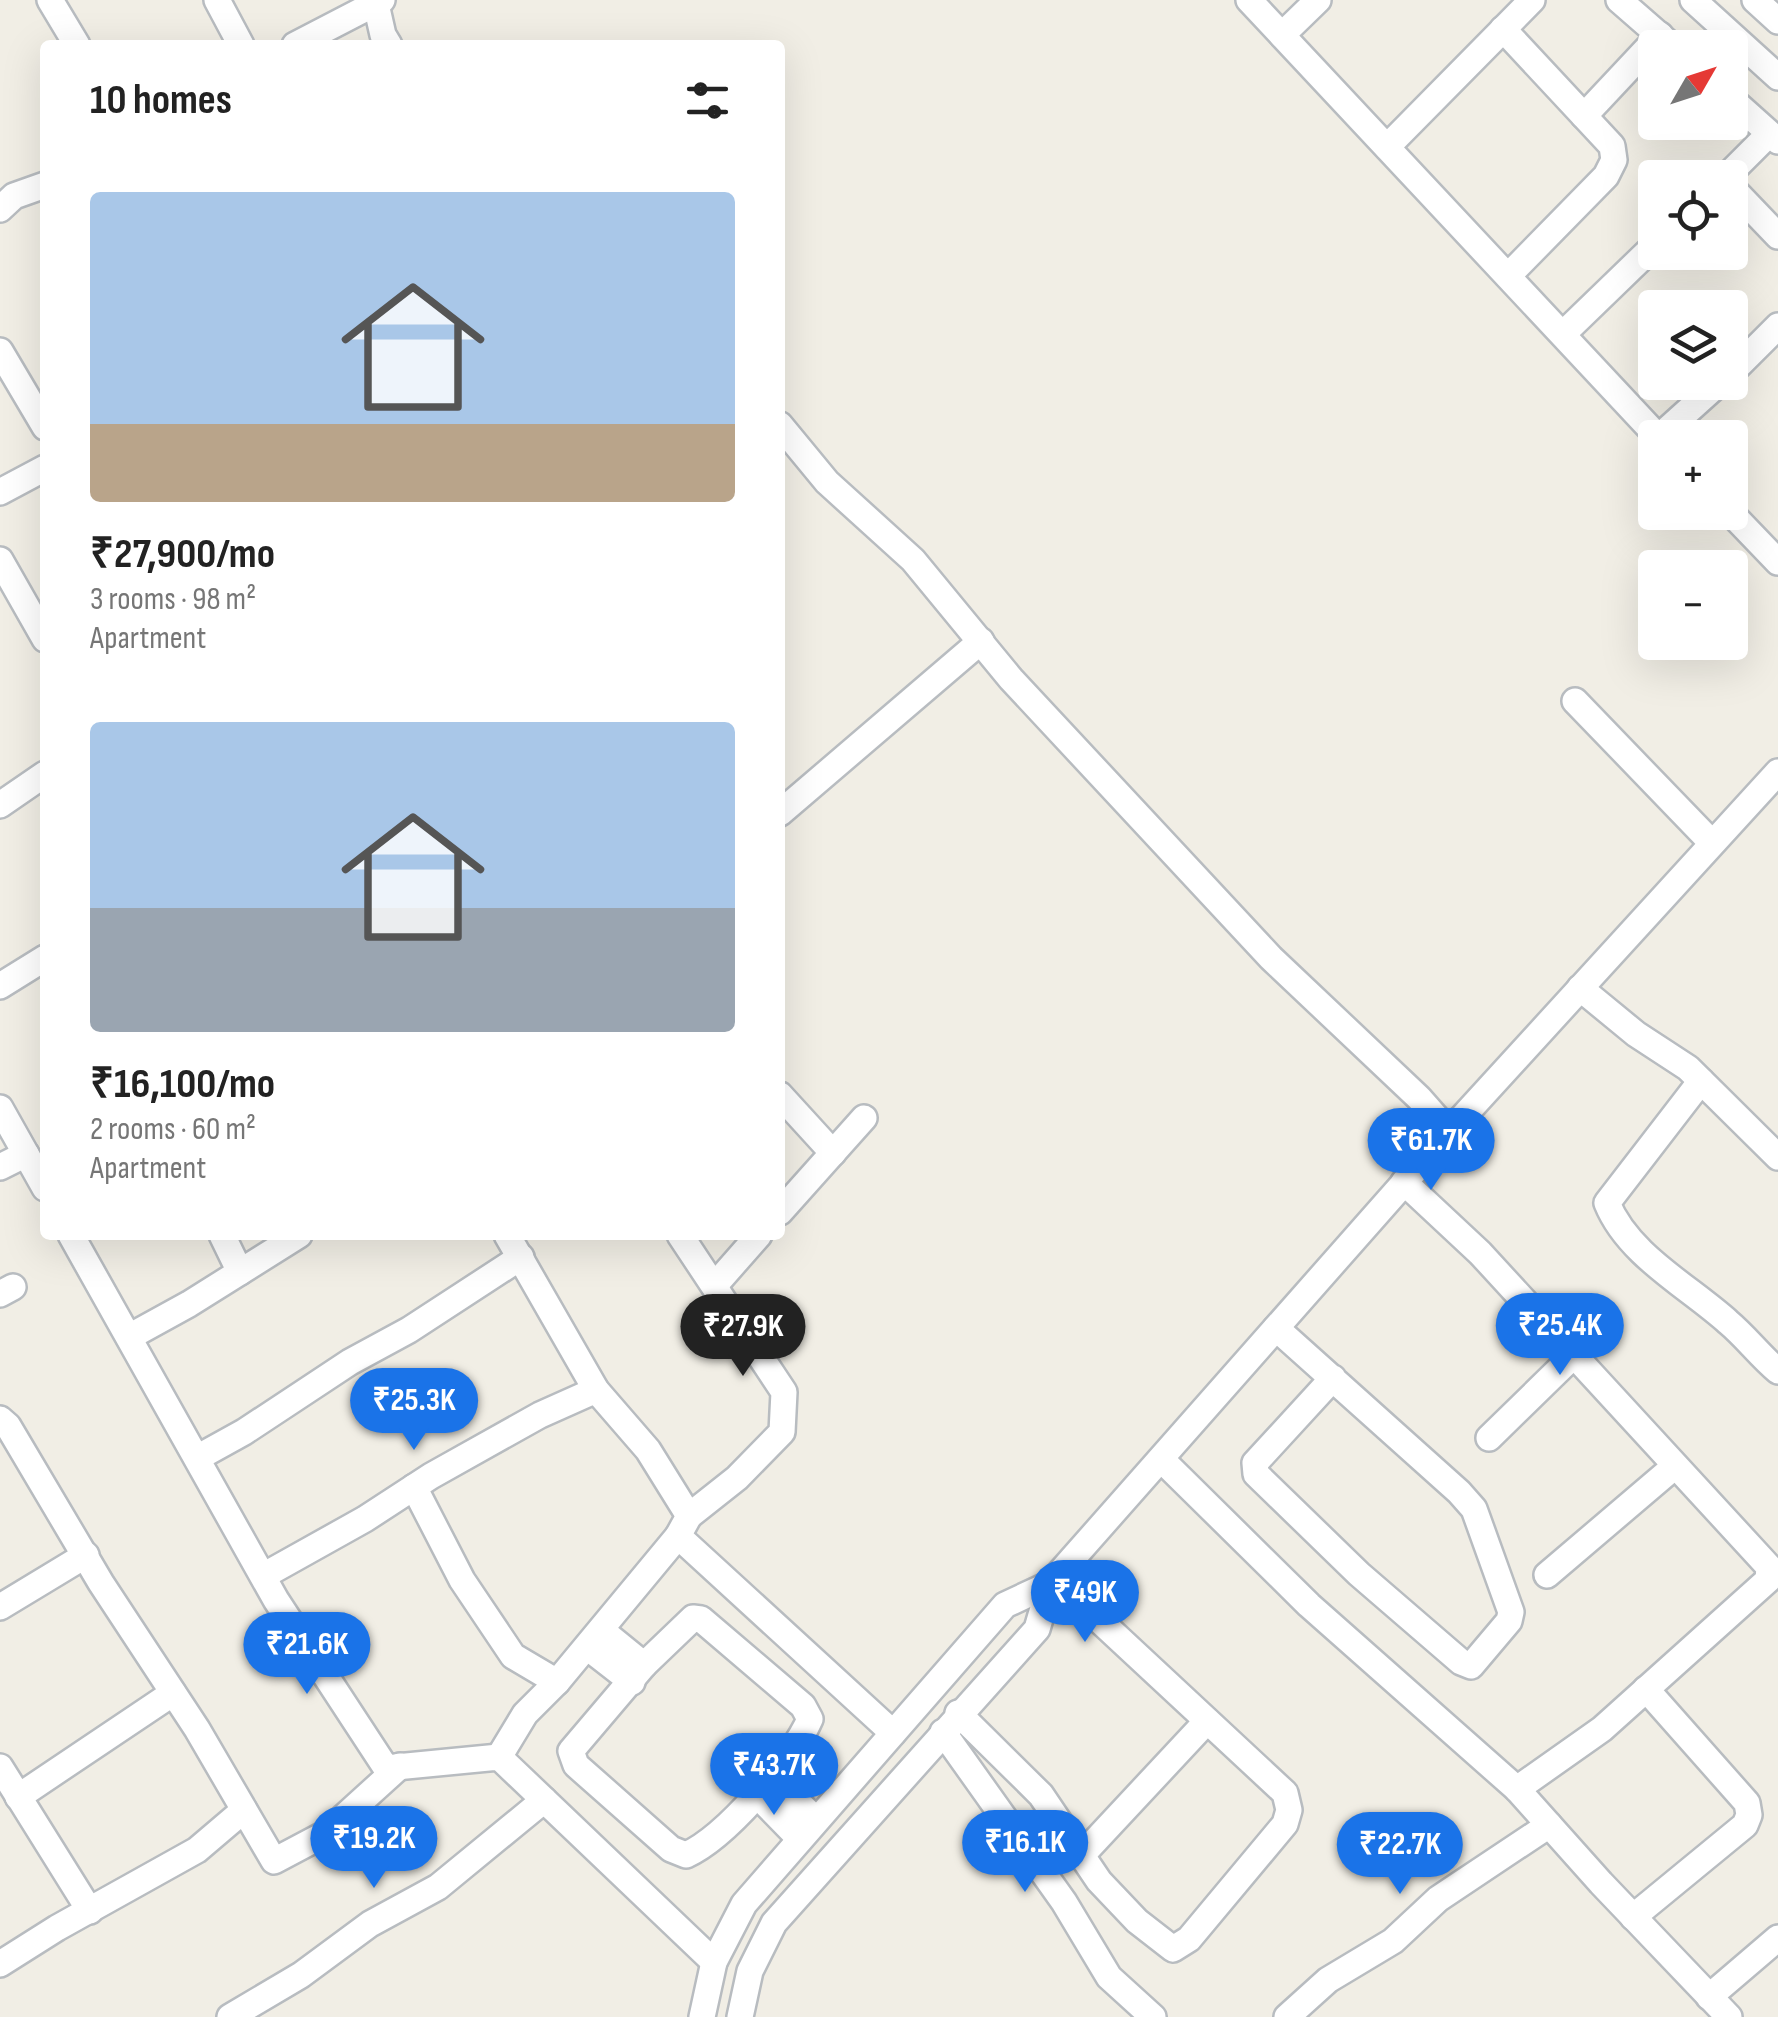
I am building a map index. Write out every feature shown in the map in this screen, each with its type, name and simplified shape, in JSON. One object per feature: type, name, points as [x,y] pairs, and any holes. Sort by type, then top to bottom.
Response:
[{"type":"street","points":[[50,0],[74,40]]},
{"type":"street","points":[[217,0],[238,40]]},
{"type":"street","points":[[1249,0],[1643,420]]},
{"type":"street","points":[[1282,35],[1318,0]]},
{"type":"street","points":[[1387,147],[1532,0]]},
{"type":"street","points":[[1620,0],[1654,30]]},
{"type":"street","points":[[1693,0],[1778,78]]},
{"type":"street","points":[[1755,0],[1778,21]]},
{"type":"street","points":[[304,40],[379,2],[385,40]]},
{"type":"street","points":[[1504,29],[1612,146],[1614,160],[1606,176],[1508,276]]},
{"type":"street","points":[[1584,116],[1638,67]]},
{"type":"street","points":[[1746,160],[1774,138],[1748,114]]},
{"type":"street","points":[[2,200],[40,187]]},
{"type":"street","points":[[1748,205],[1778,236]]},
{"type":"street","points":[[1562,334],[1638,261]]},
{"type":"street","points":[[1748,356],[1778,326]]},
{"type":"street","points":[[0,351],[40,419]]},
{"type":"street","points":[[1678,420],[1700,400]]},
{"type":"street","points":[[785,431],[827,482],[913,560],[1023,692],[1271,958],[1419,1098],[1449,1132]]},
{"type":"street","points":[[0,492],[40,471]]},
{"type":"street","points":[[1747,530],[1778,562]]},
{"type":"street","points":[[0,560],[40,630]]},
{"type":"street","points":[[785,809],[981,642]]},
{"type":"street","points":[[1575,701],[1712,844]]},
{"type":"street","points":[[702,2017],[714,1962],[744,1904],[808,1829],[1005,1606],[1052,1582],[1404,1182],[1778,772]]},
{"type":"street","points":[[5,794],[40,776]]},
{"type":"street","points":[[0,986],[40,961]]},
{"type":"street","points":[[1580,988],[1701,1081],[1778,1157]]},
{"type":"street","points":[[1701,1081],[1608,1203],[1614,1220],[1636,1244],[1687,1292],[1728,1321],[1778,1371]]},
{"type":"street","points":[[785,1100],[832,1153]]},
{"type":"street","points":[[0,1108],[40,1179]]},
{"type":"street","points":[[785,1206],[864,1118]]},
{"type":"street","points":[[0,1167],[26,1154]]},
{"type":"street","points":[[1404,1182],[1480,1253],[1769,1566],[1768,1580],[1602,1729],[1517,1789]]},
{"type":"street","points":[[74,1240],[263,1576],[386,1768],[499,1757],[714,1962]]},
{"type":"street","points":[[224,1240],[240,1272]]},
{"type":"street","points":[[128,1337],[291,1240]]},
{"type":"street","points":[[499,1757],[525,1714],[594,1639],[684,1526],[782,1432],[784,1392],[683,1240]]},
{"type":"street","points":[[714,1285],[754,1240]]},
{"type":"street","points":[[197,1458],[350,1362],[409,1330],[514,1246],[596,1390],[648,1450],[684,1526],[893,1733]]},
{"type":"street","points":[[1276,1328],[1333,1378],[1474,1509],[1511,1612],[1508,1621],[1470,1666],[1359,1574],[1256,1474],[1254,1463],[1333,1378]]},
{"type":"street","points":[[1489,1438],[1575,1354]]},
{"type":"street","points":[[263,1576],[540,1415],[596,1390]]},
{"type":"street","points":[[0,1419],[8,1426],[274,1861],[325,1834],[400,1766]]},
{"type":"street","points":[[1161,1459],[1309,1605],[1517,1789],[1729,2017]]},
{"type":"street","points":[[1547,1575],[1675,1466]]},
{"type":"street","points":[[414,1487],[462,1580],[513,1656],[557,1682]]},
{"type":"street","points":[[0,1607],[86,1554]]},
{"type":"street","points":[[951,1722],[1040,1795],[1099,1881],[1137,1921],[1173,1949],[1189,1939],[1285,1824],[1290,1810],[1285,1793],[1052,1582]]},
{"type":"street","points":[[740,2017],[750,1971],[774,1923],[1036,1629],[1052,1582]]},
{"type":"street","points":[[693,1618],[700,1619],[802,1706],[810,1719],[804,1734],[764,1786],[700,1849],[686,1855],[671,1849],[576,1765],[571,1752],[683,1625],[693,1618]]},
{"type":"street","points":[[594,1639],[638,1674]]},
{"type":"street","points":[[1634,1917],[1744,1825],[1750,1815],[1747,1803],[1646,1689]]},
{"type":"street","points":[[18,1797],[173,1693]]},
{"type":"street","points":[[1082,1855],[1207,1721]]},
{"type":"street","points":[[951,1722],[1109,1977],[1153,2017]]},
{"type":"street","points":[[0,1767],[90,1911]]},
{"type":"street","points":[[764,1786],[808,1829]]},
{"type":"street","points":[[230,2017],[301,1975],[370,1924],[438,1887],[544,1800]]},
{"type":"street","points":[[0,1964],[197,1850],[244,1810]]},
{"type":"street","points":[[1287,2017],[1328,1980],[1393,1940],[1438,1899],[1549,1825]]},
{"type":"street","points":[[1709,1997],[1774,1950]]}]
